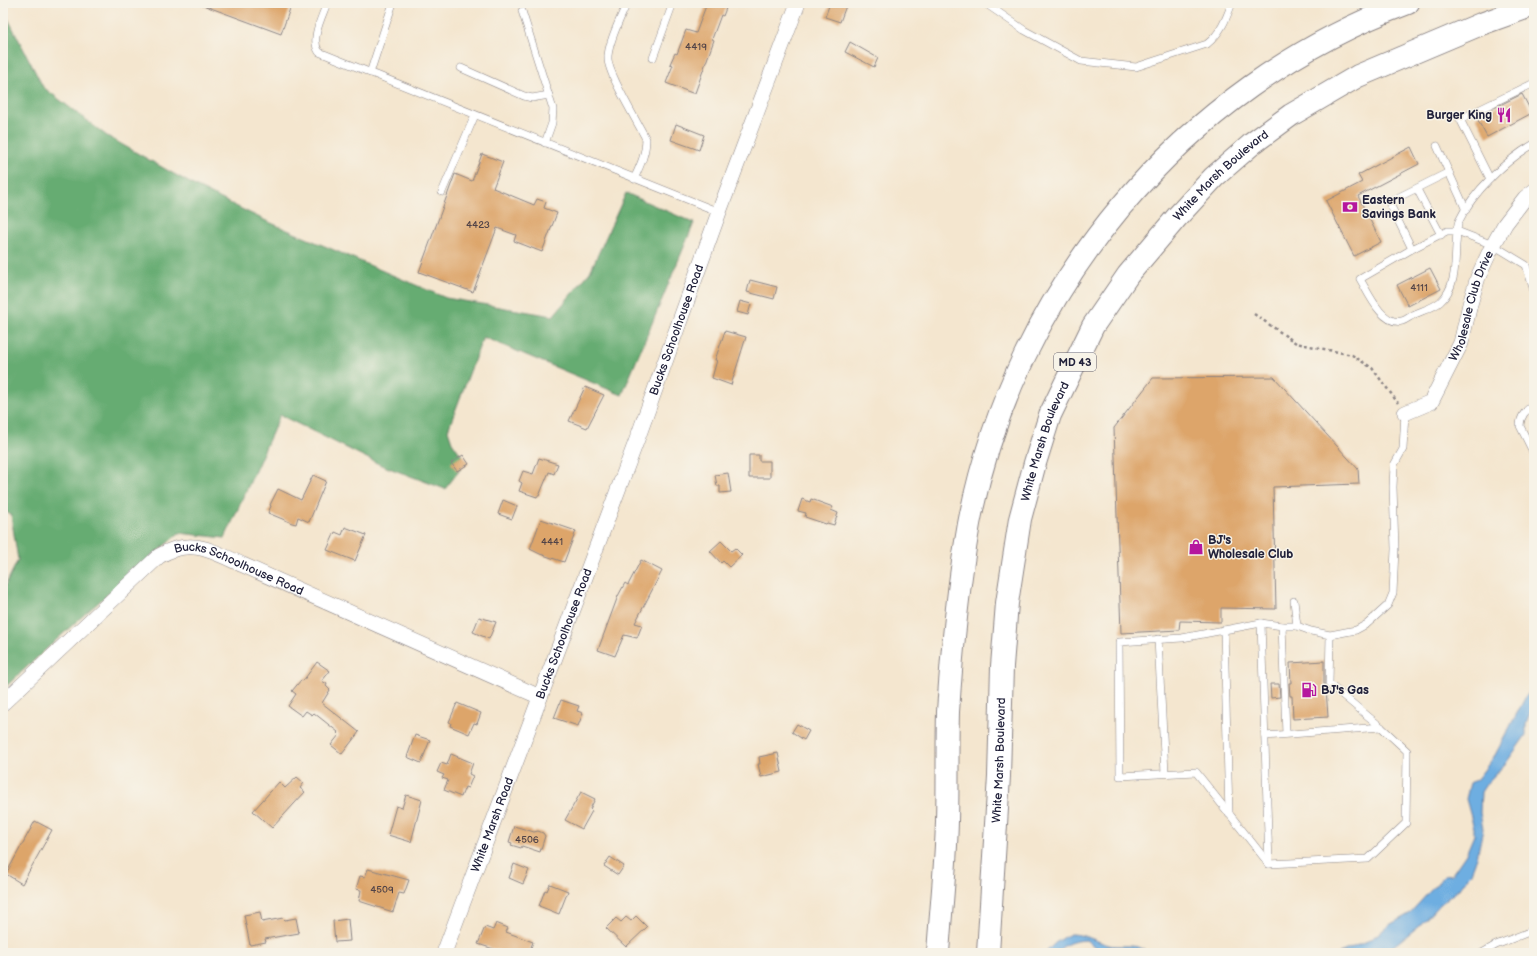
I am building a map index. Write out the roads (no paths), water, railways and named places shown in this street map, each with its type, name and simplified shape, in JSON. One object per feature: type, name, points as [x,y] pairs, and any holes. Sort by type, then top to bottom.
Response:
[{"type":"highway","points":[[938,953],[947,822],[948,714],[952,653],[962,570],[975,496],[991,439],[1010,388],[1033,338],[1064,284],[1103,227],[1141,183],[1192,134],[1239,94],[1298,55],[1356,24],[1408,3]]},
{"type":"highway","name":"White Marsh Boulevard","points":[[988,953],[999,776],[1002,666],[1007,603],[1020,519],[1050,415],[1093,326],[1128,275],[1177,217],[1204,189],[1253,143],[1291,115],[1358,76],[1481,24],[1534,5]]},
{"type":"street","name":"Bucks Schoolhouse Road","points":[[3,704],[159,556],[169,550],[188,546],[199,547],[229,559],[540,697],[639,434],[719,212],[798,3]]},
{"type":"street","name":"Wholesale Club Drive","points":[[1405,413],[1430,402],[1461,343],[1478,277],[1493,245],[1505,224],[1525,198],[1534,191]]},
{"type":"street","name":"White Marsh Road","points":[[444,953],[540,697]]},
{"type":"lane","points":[[327,3],[315,41],[315,48],[319,52],[719,212]]},
{"type":"lane","points":[[370,73],[393,3]]},
{"type":"lane","points":[[626,3],[609,50],[608,59],[615,79],[646,140],[644,158],[634,179]]},
{"type":"lane","points":[[652,58],[673,3]]},
{"type":"lane","points":[[985,3],[1024,30],[1081,61],[1136,67],[1207,44],[1215,38],[1224,24],[1232,3]]},
{"type":"lane","points":[[522,11],[553,109],[552,123],[545,143]]},
{"type":"lane","points":[[461,68],[524,96],[532,98],[549,95]]},
{"type":"lane","points":[[1490,179],[1460,119],[1534,83]]},
{"type":"lane","points":[[442,192],[475,115]]},
{"type":"lane","points":[[1534,144],[1514,156],[1490,179],[1466,210],[1459,222],[1457,231],[1454,273],[1446,295],[1439,303],[1401,321],[1393,320],[1378,310],[1360,279],[1447,231],[1457,231],[1493,245],[1526,265],[1534,291]]},
{"type":"lane","points":[[1437,146],[1466,210]]},
{"type":"lane","points":[[1412,249],[1389,202],[1449,172]]},
{"type":"lane","points":[[1417,188],[1441,235]]},
{"type":"lane","points":[[1534,405],[1525,412],[1520,421],[1520,426],[1534,454]]},
{"type":"lane","points":[[1269,864],[1196,772],[1120,776],[1119,642],[1182,638],[1261,623],[1282,626],[1297,626],[1311,632],[1330,635],[1356,630],[1367,624],[1388,605],[1393,593],[1395,549],[1393,487],[1394,465],[1402,449],[1405,413]]},
{"type":"lane","points":[[1294,601],[1297,626]]},
{"type":"lane","points":[[1261,623],[1269,864]]},
{"type":"lane","points":[[1282,626],[1286,734]]},
{"type":"lane","points":[[1224,630],[1229,814]]},
{"type":"lane","points":[[1269,864],[1368,859],[1406,823],[1407,751],[1381,727],[1329,684],[1330,635]]},
{"type":"lane","points":[[1158,639],[1164,773]]},
{"type":"lane","points":[[1265,736],[1381,727]]},
{"type":"lane","points":[[1482,953],[1496,945],[1534,930]]},
{"type":"water","points":[[1534,686],[1534,703],[1526,723],[1526,735],[1506,763],[1487,783],[1481,792],[1480,813],[1483,829],[1477,857],[1471,873],[1459,889],[1437,907],[1419,926],[1387,951],[1380,953],[1339,953],[1370,940],[1391,924],[1409,914],[1444,876],[1451,875],[1455,870],[1466,854],[1474,835],[1474,828],[1466,799],[1470,783],[1477,779],[1494,757],[1525,698]]},
{"type":"water","points":[[1070,934],[1085,936],[1114,946],[1135,946],[1148,953],[1103,953],[1086,940],[1070,943],[1056,953],[1045,953],[1055,943]]},
{"type":"place","name":"Burger King","points":[[1504,115]]},
{"type":"place","name":"Eastern Savings Bank","points":[[1350,207]]},
{"type":"place","name":"BJ's Wholesale Club","points":[[1196,547]]},
{"type":"place","name":"BJ's Gas","points":[[1309,690]]}]
